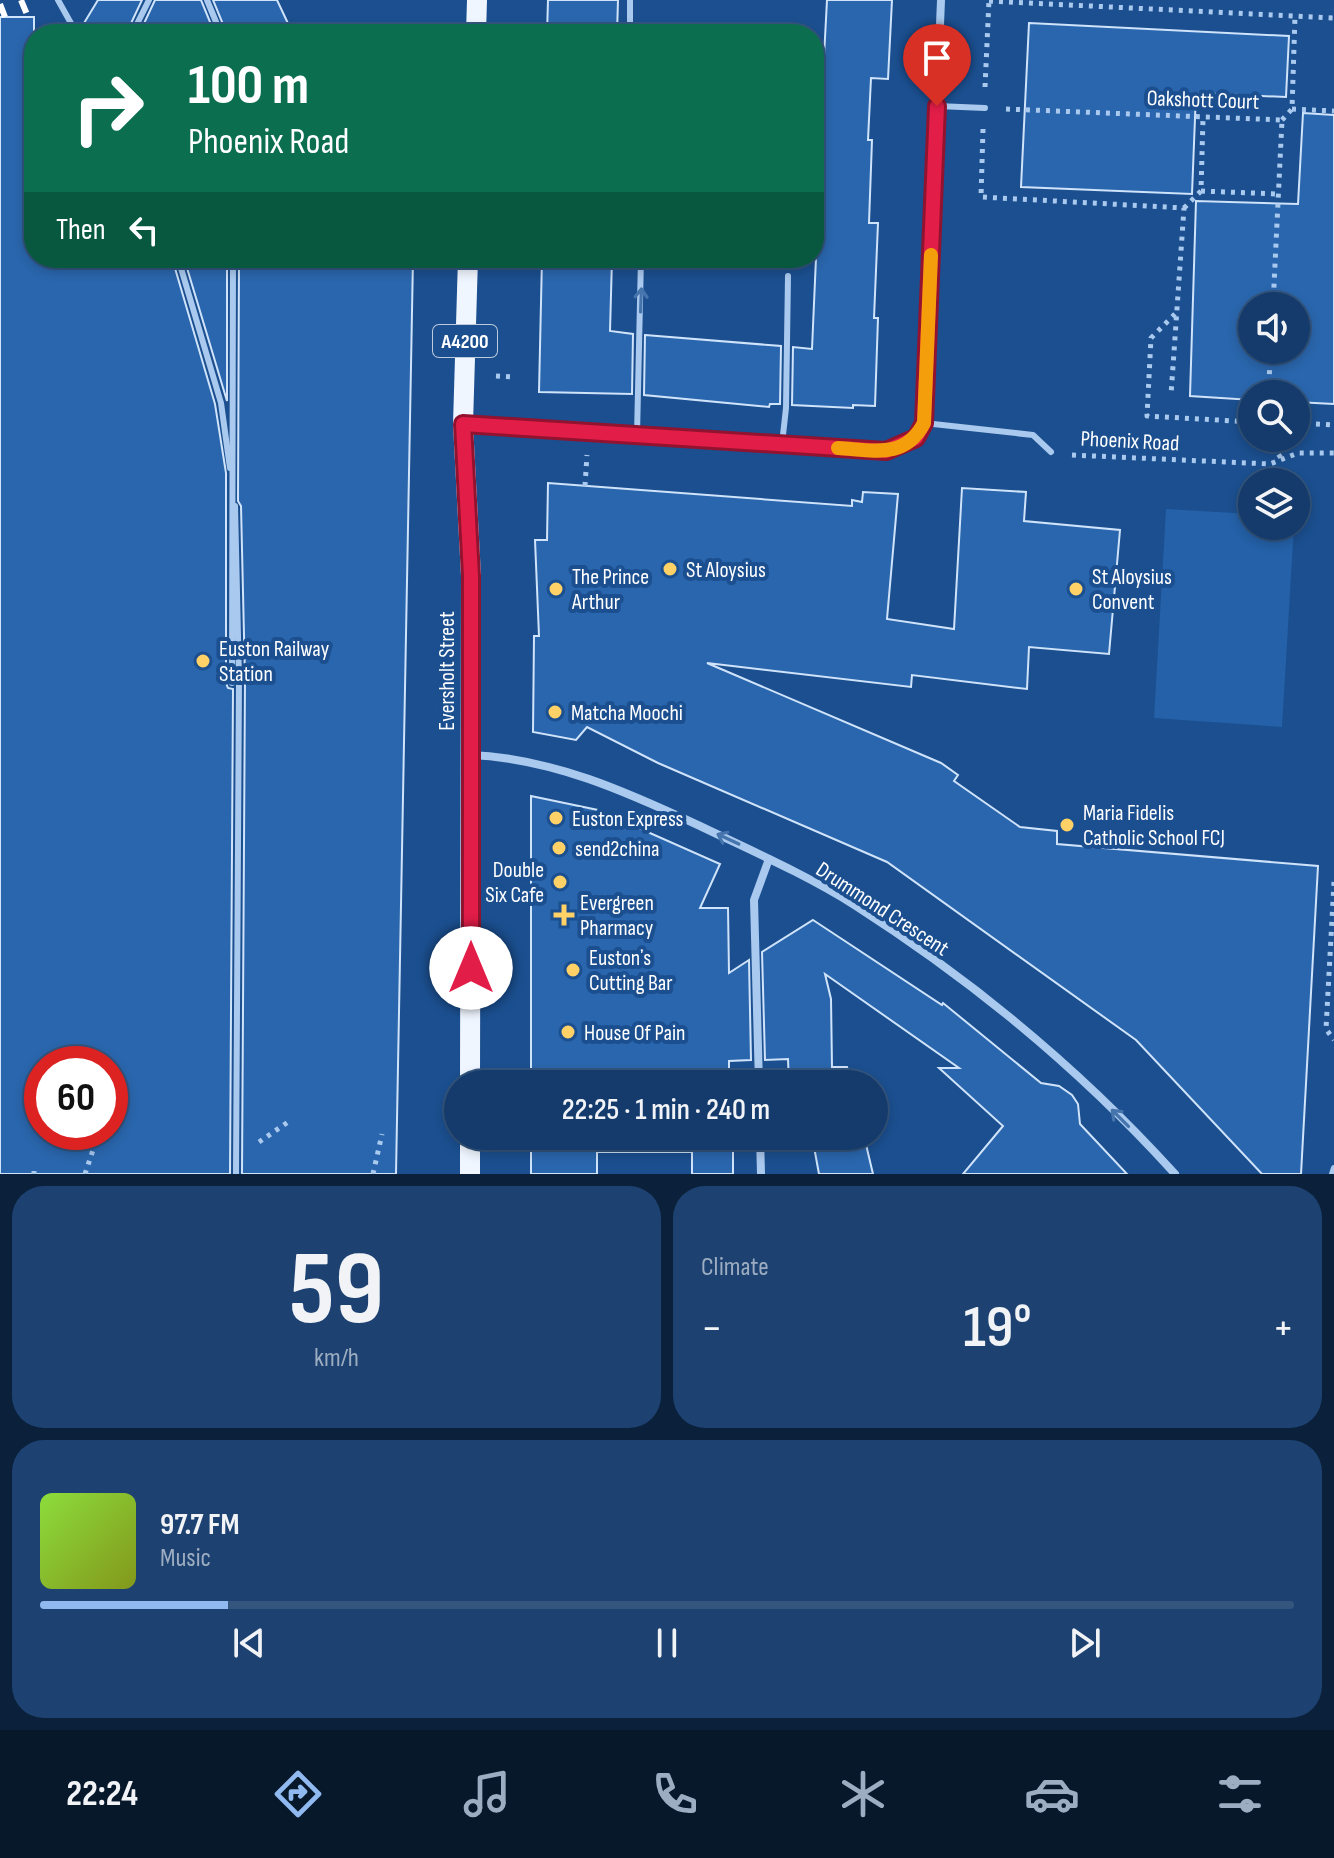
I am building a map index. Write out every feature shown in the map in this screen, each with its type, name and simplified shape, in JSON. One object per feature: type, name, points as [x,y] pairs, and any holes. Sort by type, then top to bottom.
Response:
[{"type":"main road","points":[[476,24],[477,0]]},
{"type":"main road","name":"Eversholt Street","points":[[468,268],[463,424],[471,576],[470,1070]]},
{"type":"main road","points":[[470,1150],[470,1174]]},
{"type":"street","points":[[463,424],[886,451],[916,438],[924,423],[941,0]]},
{"type":"street","name":"Drummond Crescent","points":[[470,755],[524,760],[631,793],[769,859],[854,905],[948,971],[1073,1070],[1175,1174]]},
{"type":"street","points":[[759,1070],[754,900],[769,859]]},
{"type":"street","points":[[760,1150],[761,1174]]},
{"type":"lane","points":[[58,0],[71,24]]},
{"type":"lane","points":[[137,24],[149,0]]},
{"type":"lane","points":[[207,0],[217,24]]},
{"type":"lane","points":[[630,0],[630,24]]},
{"type":"lane","points":[[937,106],[985,108]]},
{"type":"lane","points":[[181,268],[221,403],[235,498],[239,679],[236,1174]]},
{"type":"lane","points":[[232,683],[233,268]]},
{"type":"lane","points":[[637,435],[641,268]]},
{"type":"lane","points":[[782,444],[786,408],[788,276]]},
{"type":"lane","name":"Phoenix Road","points":[[924,423],[1033,435],[1051,452]]},
{"type":"lane","points":[[1332,1174],[1334,1168]]},
{"type":"path","points":[[986,70],[989,1],[1334,18]]},
{"type":"path","points":[[1282,120],[1292,109],[1295,16]]},
{"type":"path","name":"Oakshott Court","points":[[985,108],[1282,120],[1274,292]]},
{"type":"path","points":[[1292,109],[1334,111]]},
{"type":"path","points":[[1171,395],[1184,208],[1201,191],[1203,118]]},
{"type":"path","points":[[983,133],[981,197],[1184,208]]},
{"type":"path","points":[[1201,191],[1278,194]]},
{"type":"path","points":[[1176,313],[1151,338],[1147,416],[1238,421]]},
{"type":"path","points":[[496,376],[513,377]]},
{"type":"path","points":[[1310,424],[1334,425]]},
{"type":"path","name":"Phoenix Road","points":[[1051,452],[1270,464],[1298,453],[1334,453]]},
{"type":"path","points":[[1277,452],[1281,458]]},
{"type":"path","points":[[585,486],[587,455]]},
{"type":"path","points":[[1334,882],[1326,1029],[1334,1040]]},
{"type":"path","points":[[250,1147],[291,1120]]},
{"type":"path","points":[[373,1174],[382,1134]]},
{"type":"path","points":[[85,1174],[93,1150]]},
{"type":"shaded area","points":[[1166,509],[1238,513],[1238,540],[1293,540],[1282,727],[1154,718]]},
{"type":"building","points":[[98,0],[142,0],[131,24],[83,24]]},
{"type":"building","points":[[155,0],[201,0],[211,24],[144,24]]},
{"type":"building","points":[[213,0],[277,0],[288,24],[223,24]]},
{"type":"building","points":[[548,0],[618,0],[617,24],[547,24]]},
{"type":"building","points":[[827,0],[892,0],[888,79],[871,78],[868,140],[872,140],[869,223],[878,223],[874,318],[878,318],[875,406],[792,405],[793,347],[812,349],[816,268],[824,268]]},
{"type":"building","points":[[0,17],[34,17],[34,24],[24,24],[24,268],[175,268],[215,404],[226,473],[226,683],[228,688],[233,689],[230,1174],[0,1174]]},
{"type":"building","points":[[1029,23],[1289,36],[1286,97],[1196,93],[1192,194],[1021,187]]},
{"type":"building","points":[[1303,113],[1334,115],[1334,404],[1310,403],[1310,380],[1238,380],[1238,399],[1190,396],[1196,201],[1298,204]]},
{"type":"building","points":[[187,268],[227,268],[227,401]]},
{"type":"building","points":[[239,268],[413,268],[396,1174],[242,1174],[245,679],[241,506],[238,501]]},
{"type":"building","points":[[542,268],[612,268],[610,331],[633,334],[632,394],[539,392]]},
{"type":"building","points":[[645,335],[781,346],[780,404],[770,404],[769,407],[644,395]]},
{"type":"building","points":[[548,483],[852,506],[852,500],[862,502],[863,492],[898,494],[887,619],[954,629],[962,488],[1026,492],[1024,521],[1120,530],[1109,654],[1029,647],[1027,689],[912,675],[911,687],[707,663],[941,763],[958,775],[954,781],[1020,827],[1057,831],[1057,844],[1318,866],[1301,1174],[1262,1174],[1136,1040],[887,862],[658,763],[587,727],[576,740],[533,732],[534,636],[539,636],[535,540],[547,540]]},
{"type":"building","points":[[531,796],[598,810],[720,864],[700,908],[728,908],[729,973],[749,960],[751,1060],[729,1061],[729,1070],[531,1070]]},
{"type":"building","points":[[813,920],[943,1003],[1041,1083],[1059,1086],[1072,1095],[1078,1104],[1080,1124],[1127,1174],[963,1174],[1003,1126],[939,1068],[959,1068],[825,974],[831,999],[832,1067],[847,1067],[848,1070],[788,1070],[788,1059],[765,1060],[762,952]]},
{"type":"building","points":[[531,1150],[733,1150],[733,1174],[692,1174],[692,1152],[597,1152],[597,1174],[531,1174]]},
{"type":"building","points":[[815,1150],[867,1150],[873,1174],[819,1174]]},
{"type":"railway","points":[[21,0],[28,17]]},
{"type":"railway","points":[[0,4],[5,17]]},
{"type":"slow traffic","points":[[838,448],[886,451],[901,447],[916,438],[924,423],[931,255]]},
{"type":"place","name":"St Aloysius","points":[[670,569]]},
{"type":"place","name":"The Prince Arthur","points":[[556,589]]},
{"type":"place","name":"St Aloysius Convent","points":[[1076,589]]},
{"type":"place","name":"Euston Railway Station","points":[[203,661]]},
{"type":"place","name":"Matcha Moochi","points":[[555,712]]},
{"type":"place","name":"Euston Express","points":[[556,818]]},
{"type":"place","name":"Maria Fidelis Catholic School FCJ","points":[[1067,825]]},
{"type":"place","name":"send2china","points":[[559,848]]},
{"type":"place","name":"Double Six Cafe","points":[[560,882]]},
{"type":"place","name":"Evergreen Pharmacy","points":[[564,915]]},
{"type":"place","name":"Eustonʼs Cutting Bar","points":[[573,970]]},
{"type":"place","name":"House Of Pain","points":[[568,1032]]},
{"type":"route","points":[[471,968],[471,576],[463,424],[886,451],[916,438],[924,423],[937,106]]}]
